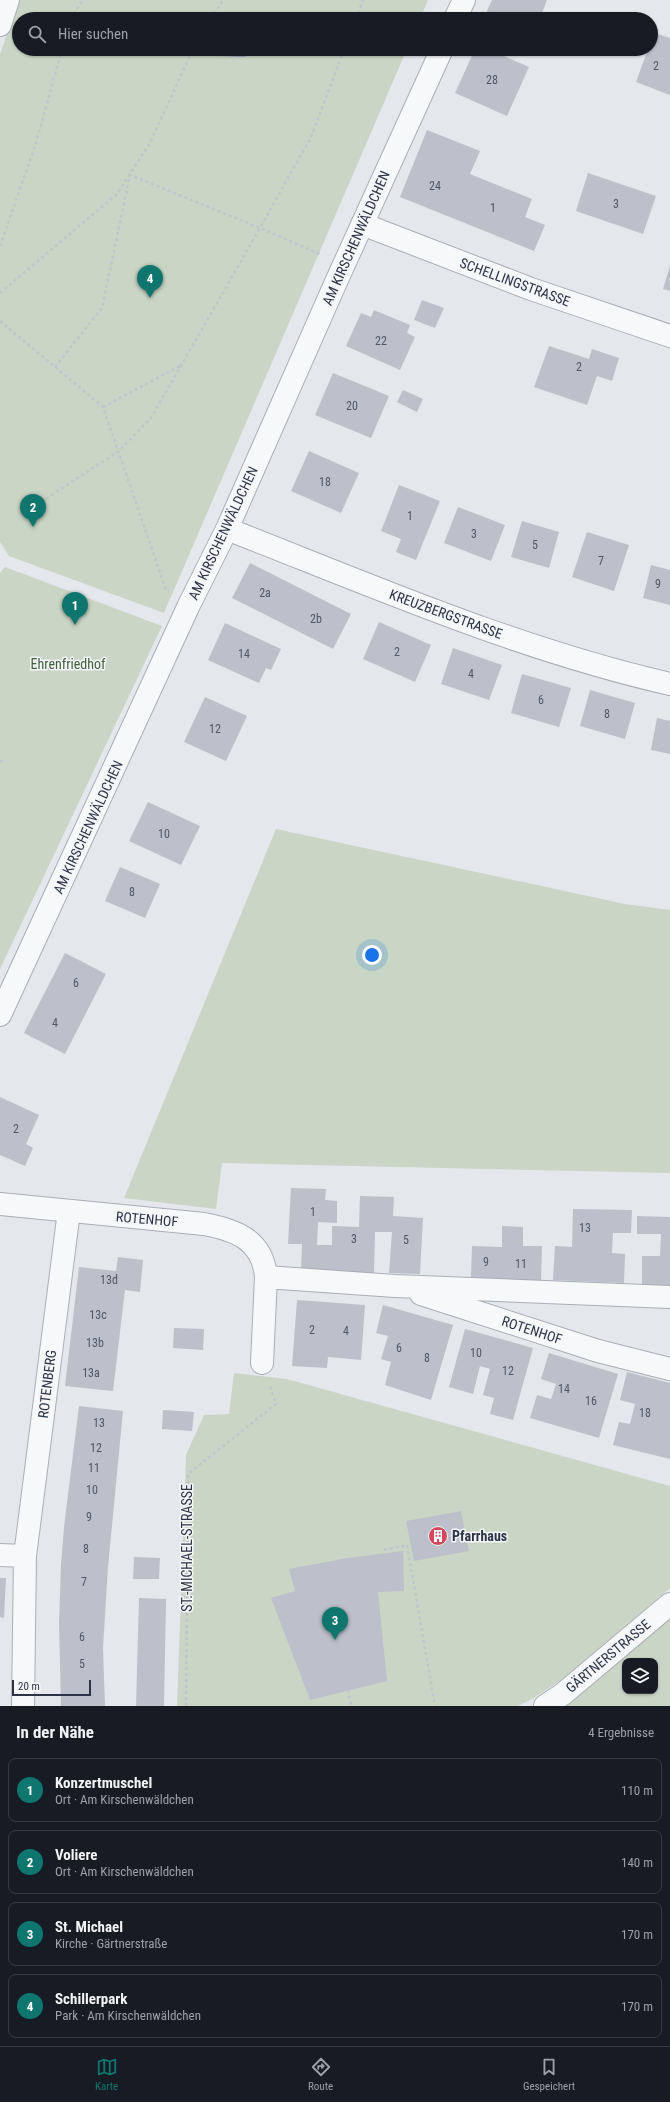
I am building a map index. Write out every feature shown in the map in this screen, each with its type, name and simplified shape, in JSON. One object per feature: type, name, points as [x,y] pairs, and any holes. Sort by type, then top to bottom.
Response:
[{"type":"street","points":[[0,25],[8,0]]},
{"type":"street","points":[[458,12],[464,0]]},
{"type":"street","name":"AM KIRSCHENWÄLDCHEN","points":[[0,1015],[189,605],[227,529],[344,264],[439,56]]},
{"type":"street","name":"SCHELLINGSTRASSE","points":[[362,224],[531,289],[670,336]]},
{"type":"street","name":"KREUZBERGSTRASSE","points":[[227,529],[474,626],[594,664],[670,684]]},
{"type":"street","name":"ROTENHOF","points":[[0,1204],[225,1228],[242,1236],[261,1253],[265,1264],[266,1277],[262,1363]]},
{"type":"street","name":"ROTENBERG","points":[[23,1706],[25,1556],[68,1211]]},
{"type":"street","name":"ROTENHOF","points":[[266,1277],[395,1286],[670,1298]]},
{"type":"street","name":"ROTENHOF","points":[[395,1286],[598,1351],[670,1369]]},
{"type":"street","points":[[0,1555],[25,1556]]},
{"type":"street","name":"GÄRTNERSTRASSE","points":[[546,1706],[563,1694],[670,1604]]},
{"type":"path","points":[[75,12],[83,0]]},
{"type":"path","points":[[215,12],[223,0]]},
{"type":"path","points":[[359,12],[363,0]]},
{"type":"path","points":[[0,246],[36,143],[60,56]]},
{"type":"path","points":[[0,293],[117,194],[150,143],[190,56]]},
{"type":"path","points":[[21,515],[119,451],[151,418],[182,366],[311,137],[341,56]]},
{"type":"path","points":[[130,175],[344,264]]},
{"type":"path","points":[[55,367],[102,308],[130,175]]},
{"type":"path","points":[[0,321],[102,407],[119,451],[166,590],[189,605]]},
{"type":"path","points":[[102,407],[182,366]]},
{"type":"path","points":[[0,761],[6,761]]},
{"type":"path","name":"ST.-MICHAEL-STRASSE","points":[[186,1706],[188,1474],[276,1404],[262,1363]]},
{"type":"path","points":[[384,1550],[407,1545],[435,1706]]},
{"type":"path","points":[[348,1690],[351,1706]]},
{"type":"green space","points":[[19,0],[428,0],[423,12],[15,12]]},
{"type":"green space","points":[[12,20],[12,56],[404,56],[164,613],[9,556],[0,542],[0,54]]},
{"type":"green space","name":"Ehrenfriedhof","points":[[5,567],[162,626],[0,969],[0,573]]},
{"type":"green space","points":[[276,829],[625,904],[670,910],[670,1173],[222,1163],[216,1209],[124,1198]]},
{"type":"green space","points":[[234,1373],[287,1379],[670,1486],[670,1588],[564,1678],[532,1699],[518,1706],[177,1706],[186,1455],[204,1415],[229,1414]]},
{"type":"green space","points":[[670,1614],[670,1706],[552,1706]]},
{"type":"water","points":[[218,56],[247,56],[244,57]]},
{"type":"building","points":[[492,0],[547,0],[543,12],[486,12]]},
{"type":"building","points":[[658,34],[670,38],[670,95],[636,82],[645,56],[658,56]]},
{"type":"building","points":[[472,56],[504,56],[529,67],[507,116],[455,93]]},
{"type":"building","points":[[427,130],[480,151],[470,174],[532,199],[525,217],[545,225],[534,251],[400,197]]},
{"type":"building","points":[[588,173],[656,196],[643,234],[576,211]]},
{"type":"building","points":[[670,266],[670,291],[663,289]]},
{"type":"building","points":[[422,300],[444,308],[435,328],[414,320]]},
{"type":"building","points":[[374,310],[410,325],[407,333],[415,337],[400,370],[346,346],[361,313],[371,317]]},
{"type":"building","points":[[549,346],[589,359],[592,349],[619,358],[612,381],[597,376],[587,405],[534,387]]},
{"type":"building","points":[[333,373],[389,396],[371,438],[315,415]]},
{"type":"building","points":[[403,390],[423,399],[417,412],[397,402]]},
{"type":"building","points":[[309,451],[359,473],[341,513],[291,491]]},
{"type":"building","points":[[399,485],[440,501],[416,560],[396,552],[401,539],[381,531]]},
{"type":"building","points":[[458,507],[505,525],[491,561],[444,543]]},
{"type":"building","points":[[522,521],[559,532],[549,568],[511,557]]},
{"type":"building","points":[[587,532],[629,545],[614,591],[572,577]]},
{"type":"building","points":[[250,563],[351,614],[333,649],[232,598]]},
{"type":"building","points":[[651,565],[670,570],[670,605],[643,598]]},
{"type":"building","points":[[379,622],[431,645],[415,682],[363,659]]},
{"type":"building","points":[[225,623],[281,649],[271,670],[266,668],[259,683],[208,660]]},
{"type":"building","points":[[453,648],[502,665],[489,700],[441,684]]},
{"type":"building","points":[[522,674],[571,688],[559,727],[511,713]]},
{"type":"building","points":[[590,690],[635,703],[625,739],[580,726]]},
{"type":"building","points":[[205,697],[247,716],[226,761],[184,742]]},
{"type":"building","points":[[657,718],[670,721],[670,754],[651,750]]},
{"type":"building","points":[[148,802],[200,826],[181,865],[129,841]]},
{"type":"building","points":[[120,867],[160,884],[145,918],[105,901]]},
{"type":"building","points":[[65,953],[106,974],[65,1054],[24,1033]]},
{"type":"building","points":[[0,1097],[39,1115],[26,1144],[33,1148],[25,1166],[0,1155]]},
{"type":"building","points":[[291,1188],[326,1189],[325,1200],[337,1201],[337,1223],[318,1222],[317,1245],[332,1245],[332,1226],[359,1227],[360,1196],[394,1197],[393,1216],[423,1218],[420,1274],[389,1273],[392,1232],[375,1232],[374,1273],[301,1270],[302,1244],[288,1244]]},
{"type":"building","points":[[573,1209],[632,1210],[631,1233],[613,1233],[612,1253],[625,1254],[624,1283],[553,1280],[555,1246],[572,1247]]},
{"type":"building","points":[[637,1216],[670,1217],[670,1287],[642,1287],[642,1256],[660,1256],[661,1234],[637,1234]]},
{"type":"building","points":[[502,1226],[523,1227],[523,1246],[542,1246],[541,1282],[501,1281],[471,1277],[472,1246],[502,1247]]},
{"type":"building","points":[[118,1257],[143,1260],[140,1292],[125,1290],[113,1391],[65,1386],[79,1267],[116,1271]]},
{"type":"building","points":[[297,1300],[365,1305],[361,1360],[328,1357],[327,1368],[292,1366]]},
{"type":"building","points":[[383,1305],[453,1325],[431,1400],[385,1385],[391,1362],[381,1359],[388,1336],[376,1333]]},
{"type":"building","points":[[174,1328],[204,1329],[203,1350],[173,1348]]},
{"type":"building","points":[[465,1329],[533,1348],[513,1420],[490,1414],[494,1398],[483,1395],[490,1369],[480,1366],[473,1394],[449,1387]]},
{"type":"building","points":[[549,1353],[618,1374],[599,1438],[530,1418],[537,1395],[551,1399],[556,1384],[541,1379]]},
{"type":"building","points":[[627,1372],[670,1383],[670,1459],[613,1445],[619,1422],[630,1424],[635,1404],[620,1400]]},
{"type":"building","points":[[79,1406],[123,1411],[108,1567],[103,1648],[105,1706],[61,1706],[59,1624],[61,1565],[64,1527]]},
{"type":"building","points":[[163,1410],[194,1412],[192,1431],[162,1429]]},
{"type":"building","name":"Pfarrhaus","points":[[461,1511],[469,1551],[414,1561],[406,1521]]},
{"type":"building","points":[[403,1551],[404,1591],[378,1592],[387,1681],[310,1700],[271,1598],[295,1591],[289,1569],[347,1558]]},
{"type":"building","points":[[134,1557],[160,1558],[159,1579],[133,1579]]},
{"type":"building","points":[[0,1578],[6,1578],[4,1618],[0,1617]]},
{"type":"building","points":[[139,1598],[166,1599],[164,1706],[136,1706]]},
{"type":"place","name":"Schillerpark","points":[[150,298]]},
{"type":"place","name":"Voliere","points":[[33,527]]},
{"type":"place","name":"Konzertmuschel","points":[[75,625]]},
{"type":"place","name":"Pfarrhaus","points":[[438,1536]]},
{"type":"place","name":"St. Michael","points":[[335,1640]]}]
